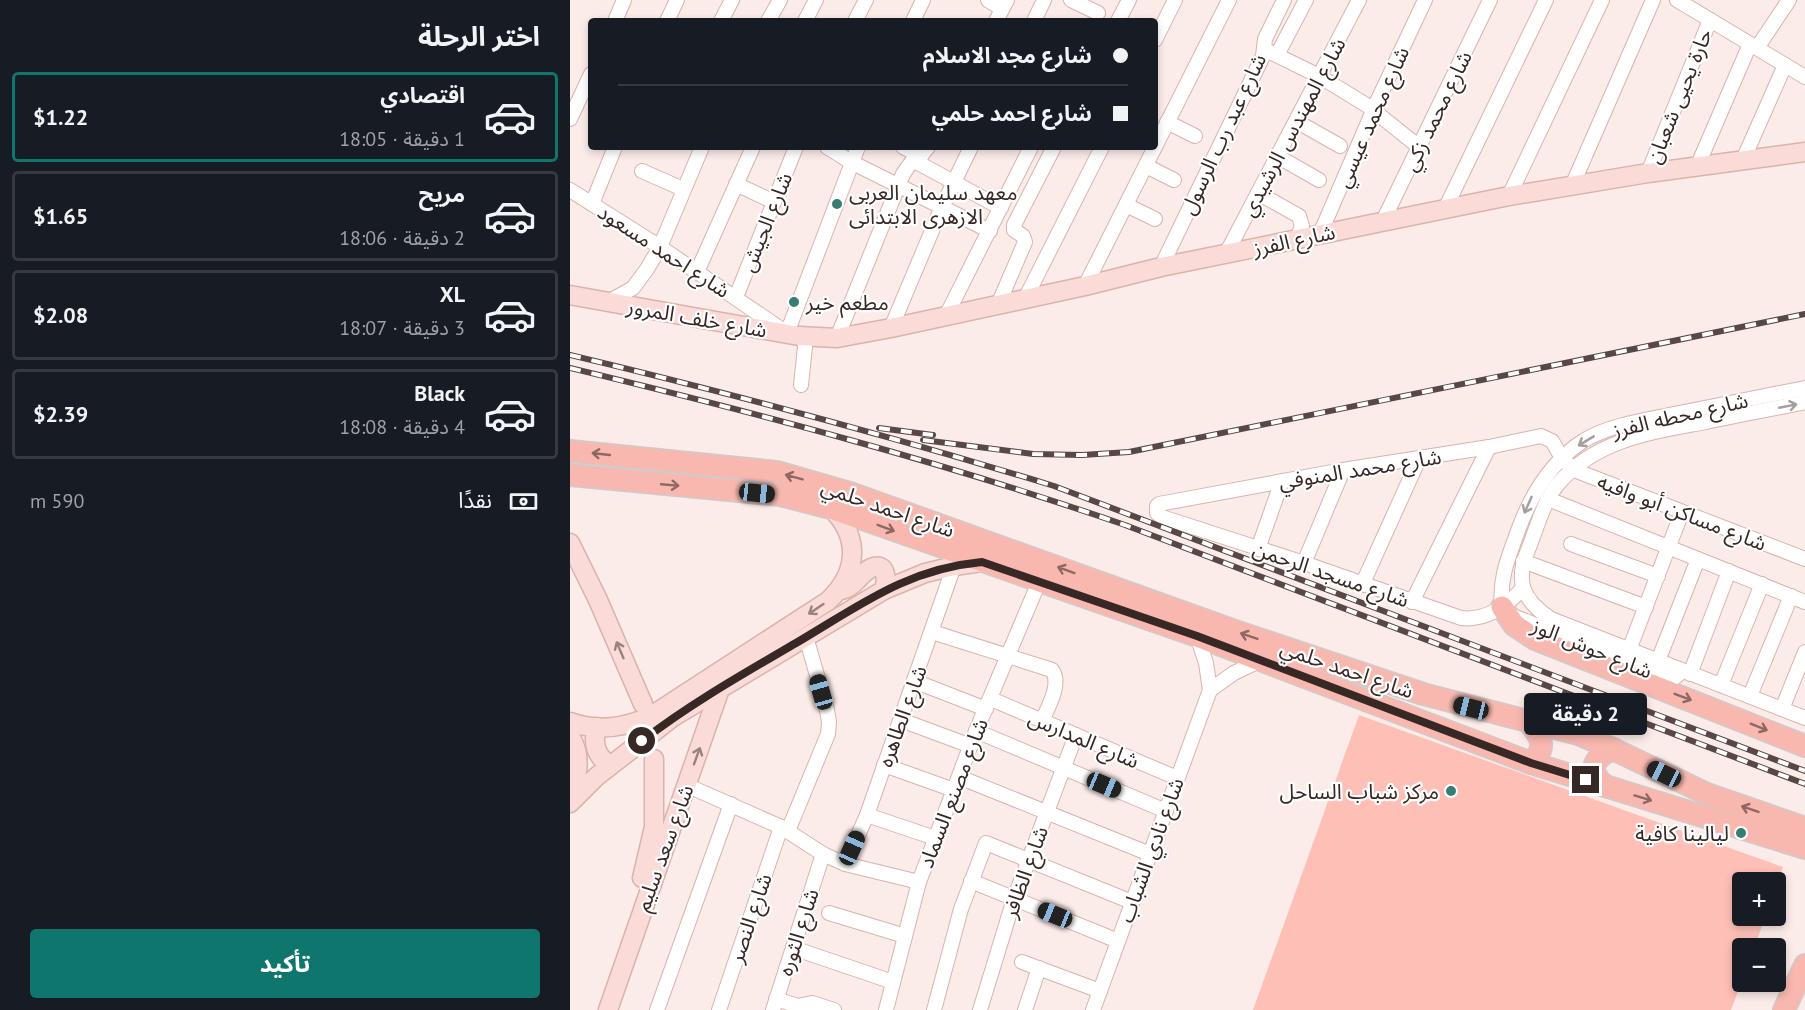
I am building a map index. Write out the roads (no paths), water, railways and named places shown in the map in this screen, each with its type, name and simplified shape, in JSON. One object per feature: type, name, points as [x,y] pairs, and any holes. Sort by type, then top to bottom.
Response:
[{"type":"main road","name":"شارع احمد حلمي","points":[[570,451],[777,472],[823,484],[1314,658],[1451,703],[1557,727],[1613,749],[1707,794],[1805,828]]},
{"type":"main road","name":"شارع احمد حلمي","points":[[570,475],[780,495],[831,508],[1197,636],[1531,763],[1805,848]]},
{"type":"main road","points":[[1502,607],[1514,625],[1535,639],[1805,746]]},
{"type":"main road","points":[[1529,722],[1538,734],[1542,746],[1541,752],[1531,763]]},
{"type":"main road","points":[[1605,786],[1594,772],[1595,764],[1599,757],[1613,749]]},
{"type":"main road","points":[[1785,1010],[1805,965]]},
{"type":"street","points":[[616,18],[624,0]]},
{"type":"street","points":[[669,18],[677,0]]},
{"type":"street","points":[[723,18],[732,0]]},
{"type":"street","points":[[770,18],[780,0]]},
{"type":"street","points":[[807,18],[816,0]]},
{"type":"street","points":[[857,18],[866,0]]},
{"type":"street","points":[[914,18],[923,0]]},
{"type":"street","points":[[988,0],[1002,10]]},
{"type":"street","points":[[1035,18],[1044,0]]},
{"type":"street","points":[[1071,0],[1096,17],[1104,0]]},
{"type":"street","points":[[1120,18],[1129,0]]},
{"type":"street","points":[[1158,34],[1175,0]]},
{"type":"street","points":[[1158,141],[1229,0]]},
{"type":"street","name":"شارع عبد رب الرسول","points":[[1161,267],[1263,56],[1265,39],[1284,0]]},
{"type":"street","points":[[1277,56],[1306,0]]},
{"type":"street","name":"شارع المهندس الرشيدي","points":[[1226,254],[1359,0]]},
{"type":"street","name":"شارع محمد عيسي","points":[[1320,234],[1373,110],[1425,0]]},
{"type":"street","name":"شارع محمد زكي","points":[[1383,221],[1490,0]]},
{"type":"street","points":[[1445,209],[1546,0]]},
{"type":"street","points":[[1509,196],[1602,0]]},
{"type":"street","points":[[1572,186],[1653,0]]},
{"type":"street","points":[[1677,0],[1805,77]]},
{"type":"street","points":[[1697,167],[1754,46],[1789,0]]},
{"type":"street","name":"حارة يحيى شعبان","points":[[1648,172],[1710,20]]},
{"type":"street","points":[[1264,49],[1319,75],[1373,110],[1419,147]]},
{"type":"street","points":[[1743,160],[1785,65]]},
{"type":"street","points":[[570,119],[588,81]]},
{"type":"street","points":[[1296,120],[1340,146]]},
{"type":"street","points":[[1167,122],[1195,136]]},
{"type":"street","points":[[592,204],[614,150]]},
{"type":"street","points":[[608,302],[633,288],[660,247],[701,150]]},
{"type":"street","points":[[697,272],[752,150]]},
{"type":"street","name":"شارع الجيش","points":[[736,297],[795,150]]},
{"type":"street","points":[[833,150],[851,162],[990,231]]},
{"type":"street","points":[[787,333],[857,150]]},
{"type":"street","points":[[891,328],[942,207],[970,150]]},
{"type":"street","points":[[946,316],[1030,150]]},
{"type":"street","points":[[998,305],[1025,242],[1023,236],[1014,230],[1014,225],[1052,150]]},
{"type":"street","points":[[1026,299],[1100,150]]},
{"type":"street","points":[[1085,286],[1154,150]]},
{"type":"street","name":"شارع الفرز","points":[[787,333],[806,337],[837,338],[1026,299],[1161,267],[1509,196],[1648,172],[1697,167],[1803,150]]},
{"type":"street","points":[[837,338],[903,174],[921,154],[953,183],[1001,208]]},
{"type":"street","points":[[1277,156],[1319,180]]},
{"type":"street","points":[[1146,166],[1174,180]]},
{"type":"street","points":[[642,171],[683,189]]},
{"type":"street","points":[[736,184],[774,202]]},
{"type":"street","name":"شارع احمد مسعود","points":[[570,190],[736,297],[787,333]]},
{"type":"street","points":[[1258,193],[1299,216],[1302,226],[1297,239]]},
{"type":"street","points":[[1126,205],[1155,219]]},
{"type":"street","name":"شارع خلف المرور","points":[[570,295],[787,333]]},
{"type":"street","name":"شارع خلف المرور","points":[[570,304],[597,307],[604,306],[608,302]]},
{"type":"street","points":[[801,386],[806,337]]},
{"type":"street","name":"شارع محطه الفرز","points":[[1523,561],[1548,500],[1558,484],[1601,450],[1626,439],[1805,388]]},
{"type":"street","name":"شارع محطه الفرز","points":[[1502,607],[1501,590],[1504,568],[1528,504],[1541,482],[1562,458],[1583,441],[1631,423],[1740,408],[1805,402]]},
{"type":"street","name":"شارع محمد المنوفي","points":[[1159,516],[1156,510],[1159,504],[1541,436],[1552,441],[1562,458]]},
{"type":"street","points":[[1412,602],[1489,447]]},
{"type":"street","name":"شارع مساكن أبو وافيه","points":[[1562,458],[1574,470],[1805,559]]},
{"type":"street","points":[[1362,585],[1419,459]]},
{"type":"street","points":[[1304,563],[1343,470]]},
{"type":"street","points":[[1258,549],[1282,481]]},
{"type":"street","points":[[1548,500],[1805,602]]},
{"type":"street","points":[[570,722],[597,728],[624,726],[651,716],[828,601],[840,590],[852,562],[851,542],[844,523],[831,508]]},
{"type":"street","points":[[1629,650],[1682,512]]},
{"type":"street","name":"شارع مسجد الرحمن","points":[[1159,516],[1304,563],[1412,602],[1470,619],[1483,617],[1502,607],[1523,588]]},
{"type":"street","points":[[570,543],[598,600],[643,704]]},
{"type":"street","points":[[1571,544],[1658,576]]},
{"type":"street","points":[[1658,661],[1698,559]]},
{"type":"street","points":[[1523,588],[1521,570],[1523,561],[1646,607]]},
{"type":"street","points":[[570,803],[582,789],[610,765],[673,717],[721,686],[884,590],[918,575],[982,562]]},
{"type":"street","name":"شارع الطاهره","points":[[845,864],[867,815],[954,566]]},
{"type":"street","points":[[840,590],[850,587],[874,567],[881,568],[886,573],[884,590]]},
{"type":"street","points":[[1690,674],[1729,571]]},
{"type":"street","name":"شارع مصنع السماد","points":[[886,1010],[919,882],[976,731],[1039,582]]},
{"type":"street","points":[[1721,685],[1762,584]]},
{"type":"street","name":"شارع حوش الوز","points":[[1523,588],[1530,601],[1551,619],[1805,718]]},
{"type":"street","points":[[1750,696],[1791,596]]},
{"type":"street","name":"شارع حوش الوز","points":[[1502,607],[1522,620],[1655,673],[1674,678],[1690,674]]},
{"type":"street","points":[[932,632],[1052,670],[1055,673],[1056,685],[1042,721]]},
{"type":"street","name":"شارع نادي الشباب","points":[[1093,1010],[1210,690],[1206,663],[1197,636]]},
{"type":"street","name":"شارع النصر","points":[[719,1010],[784,829],[828,734],[829,722],[806,637]]},
{"type":"street","points":[[1782,709],[1805,652]]},
{"type":"street","points":[[1210,690],[1234,673],[1261,660]]},
{"type":"street","name":"شارع المدارس","points":[[914,681],[1042,721],[1177,778]]},
{"type":"street","name":"شارع سعد سليم","points":[[608,1010],[721,686]]},
{"type":"street","points":[[901,720],[971,746]]},
{"type":"street","points":[[597,728],[594,740],[597,752],[610,765]]},
{"type":"street","points":[[976,731],[1166,811]]},
{"type":"street","name":"شارع الظافر","points":[[980,1010],[1014,899],[1076,735]]},
{"type":"street","points":[[570,736],[577,750],[578,769],[570,803]]},
{"type":"street","points":[[596,1010],[646,865],[654,827],[654,759]]},
{"type":"street","points":[[885,765],[957,784],[1047,812],[1150,854]]},
{"type":"street","points":[[686,785],[784,829],[823,854],[845,864],[919,882]]},
{"type":"street","points":[[657,1010],[731,804]]},
{"type":"street","points":[[867,815],[935,838]]},
{"type":"street","points":[[934,1010],[961,909],[984,845],[989,843],[1132,902]]},
{"type":"street","name":"شارع الثوره","points":[[774,1005],[823,854]]},
{"type":"street","points":[[971,881],[1118,940]]},
{"type":"street","points":[[829,913],[905,936]]},
{"type":"street","points":[[793,948],[893,982]]},
{"type":"street","points":[[1022,962],[1100,991]]},
{"type":"street","points":[[1025,1010],[1039,968]]},
{"type":"street","points":[[774,1005],[798,1006],[812,1003],[832,1010]]},
{"type":"railway","points":[[923,440],[1033,454],[1082,455],[1129,452],[1805,314]]},
{"type":"railway","points":[[570,355],[813,417],[1054,486],[1805,771]]},
{"type":"railway","points":[[570,368],[849,440],[1057,502],[1125,525],[1805,784]]},
{"type":"railway","points":[[879,428],[933,435]]},
{"type":"place","name":"معهد سليمان العربى الازهرى الابتدائى","points":[[837,204]]},
{"type":"place","name":"مطعم خير","points":[[794,302]]},
{"type":"place","name":"مركز شباب الساحل","points":[[1451,791]]},
{"type":"place","name":"ليالينا كافية","points":[[1741,833]]}]
